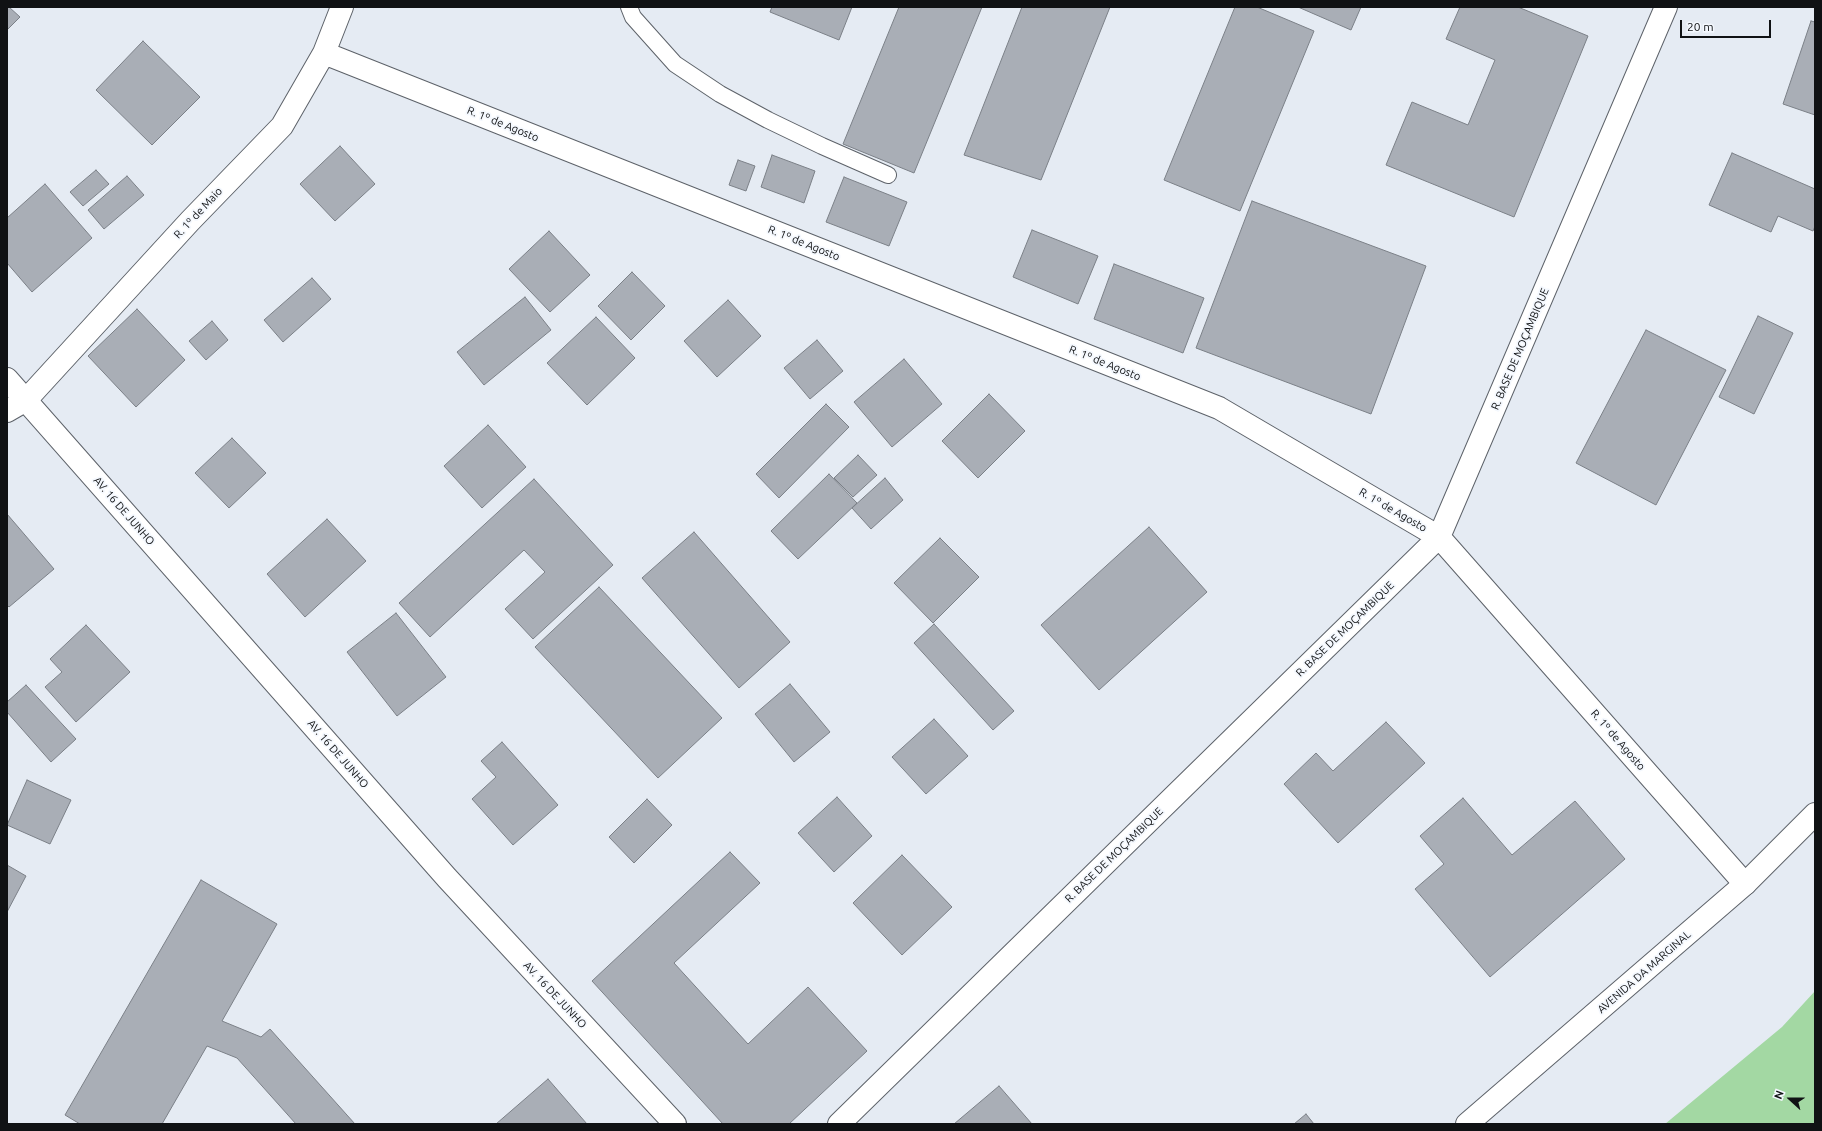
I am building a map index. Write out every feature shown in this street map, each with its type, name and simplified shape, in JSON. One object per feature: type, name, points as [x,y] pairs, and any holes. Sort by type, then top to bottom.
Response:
[{"type":"street","name":"R. 1º de Maio","points":[[7,411],[26,400],[190,221],[282,126],[324,53],[342,7]]},
{"type":"street","name":"R. BASE DE MOÇAMBIQUE","points":[[839,1124],[1439,537],[1666,7]]},
{"type":"street","name":"R. 1º de Agosto","points":[[324,53],[1219,408],[1439,537],[1745,884]]},
{"type":"street","name":"AV. 16 DE JUNHO","points":[[7,380],[447,878],[675,1124]]},
{"type":"street","name":"AVENIDA DA MARGINAL","points":[[1467,1124],[1745,884],[1815,814]]},
{"type":"lane","points":[[629,7],[633,17],[675,64],[720,94],[768,120],[888,175]]},
{"type":"green space","points":[[1815,991],[1815,1124],[1665,1124],[1782,1027]]},
{"type":"building","points":[[7,7],[9,7],[20,17],[7,30]]},
{"type":"building","points":[[772,7],[852,7],[839,40],[770,12]]},
{"type":"building","points":[[899,7],[982,7],[914,173],[843,144]]},
{"type":"building","points":[[1022,7],[1110,7],[1041,180],[964,155]]},
{"type":"building","points":[[1235,7],[1257,7],[1314,31],[1240,211],[1164,180]]},
{"type":"building","points":[[1298,7],[1361,7],[1351,30]]},
{"type":"building","points":[[1460,7],[1518,7],[1588,36],[1514,217],[1386,165],[1412,102],[1468,125],[1495,60],[1446,39]]},
{"type":"building","points":[[1811,21],[1815,22],[1815,115],[1783,104]]},
{"type":"building","points":[[143,41],[200,97],[152,145],[96,90]]},
{"type":"building","points":[[340,146],[375,184],[335,221],[300,184]]},
{"type":"building","points":[[1732,153],[1815,189],[1815,226],[1813,231],[1778,216],[1771,232],[1709,205]]},
{"type":"building","points":[[772,155],[815,171],[804,203],[761,187]]},
{"type":"building","points":[[738,160],[755,166],[746,191],[729,185]]},
{"type":"building","points":[[96,170],[109,184],[83,206],[70,192]]},
{"type":"building","points":[[127,176],[144,195],[104,229],[88,210]]},
{"type":"building","points":[[844,177],[907,202],[889,246],[826,222]]},
{"type":"building","points":[[45,184],[92,238],[32,292],[7,263],[7,218]]},
{"type":"building","points":[[1252,201],[1426,266],[1371,414],[1196,348]]},
{"type":"building","points":[[1032,230],[1098,256],[1078,304],[1013,277]]},
{"type":"building","points":[[549,231],[590,275],[550,312],[509,269]]},
{"type":"building","points":[[1114,264],[1204,298],[1183,353],[1094,319]]},
{"type":"building","points":[[632,272],[665,306],[631,340],[598,306]]},
{"type":"building","points":[[312,278],[331,299],[283,342],[264,320]]},
{"type":"building","points":[[525,297],[551,330],[484,385],[457,352]]},
{"type":"building","points":[[728,300],[761,336],[717,377],[684,341]]},
{"type":"building","points":[[137,309],[185,360],[136,407],[88,356]]},
{"type":"building","points":[[1758,316],[1793,333],[1754,414],[1719,397]]},
{"type":"building","points":[[596,317],[635,358],[587,405],[547,363]]},
{"type":"building","points":[[212,321],[228,340],[206,360],[189,341]]},
{"type":"building","points":[[1646,330],[1726,370],[1656,505],[1576,463]]},
{"type":"building","points":[[817,340],[843,371],[810,399],[784,368]]},
{"type":"building","points":[[904,359],[942,404],[892,447],[854,402]]},
{"type":"building","points":[[989,394],[1025,431],[978,478],[942,441]]},
{"type":"building","points":[[826,404],[849,427],[779,498],[756,474]]},
{"type":"building","points":[[488,425],[526,467],[482,508],[444,466]]},
{"type":"building","points":[[232,438],[266,473],[229,508],[195,473]]},
{"type":"building","points":[[858,455],[877,475],[853,497],[834,478]]},
{"type":"building","points":[[829,474],[857,503],[798,559],[771,531]]},
{"type":"building","points":[[885,478],[903,500],[871,529],[852,508]]},
{"type":"building","points":[[534,479],[613,565],[533,639],[505,609],[545,572],[524,550],[430,637],[399,603]]},
{"type":"building","points":[[7,514],[54,569],[9,607],[7,605]]},
{"type":"building","points":[[327,519],[366,561],[305,617],[267,574]]},
{"type":"building","points":[[1149,527],[1207,592],[1099,690],[1041,625]]},
{"type":"building","points":[[694,532],[790,642],[739,688],[642,578]]},
{"type":"building","points":[[940,538],[979,577],[933,623],[894,583]]},
{"type":"building","points":[[599,587],[722,718],[658,778],[535,647]]},
{"type":"building","points":[[396,613],[446,677],[397,716],[347,652]]},
{"type":"building","points":[[934,624],[1014,711],[993,730],[914,643]]},
{"type":"building","points":[[86,625],[130,672],[76,722],[45,687],[62,672],[50,659]]},
{"type":"building","points":[[790,684],[830,732],[794,762],[755,714]]},
{"type":"building","points":[[26,685],[76,739],[51,762],[7,712],[7,702]]},
{"type":"building","points":[[934,719],[968,756],[926,794],[892,757]]},
{"type":"building","points":[[1386,722],[1425,763],[1338,843],[1284,784],[1316,753],[1333,771]]},
{"type":"building","points":[[502,742],[558,805],[513,845],[472,799],[496,777],[481,761]]},
{"type":"building","points":[[27,780],[71,800],[50,844],[7,825]]},
{"type":"building","points":[[837,797],[872,836],[834,872],[798,833]]},
{"type":"building","points":[[1463,798],[1512,855],[1575,801],[1625,859],[1490,977],[1415,889],[1444,864],[1420,836]]},
{"type":"building","points":[[647,799],[672,825],[634,863],[609,837]]},
{"type":"building","points":[[730,852],[760,883],[674,963],[748,1044],[808,987],[867,1051],[789,1124],[723,1124],[592,981]]},
{"type":"building","points":[[902,855],[952,907],[902,955],[853,903]]},
{"type":"building","points":[[7,865],[26,876],[7,912]]},
{"type":"building","points":[[201,880],[277,924],[222,1021],[261,1037],[270,1029],[355,1124],[296,1124],[237,1058],[207,1046],[162,1124],[80,1124],[65,1115]]},
{"type":"building","points":[[548,1079],[587,1124],[496,1124]]},
{"type":"building","points":[[999,1086],[1032,1124],[954,1124]]},
{"type":"building","points":[[1306,1114],[1314,1124],[1294,1124]]}]
